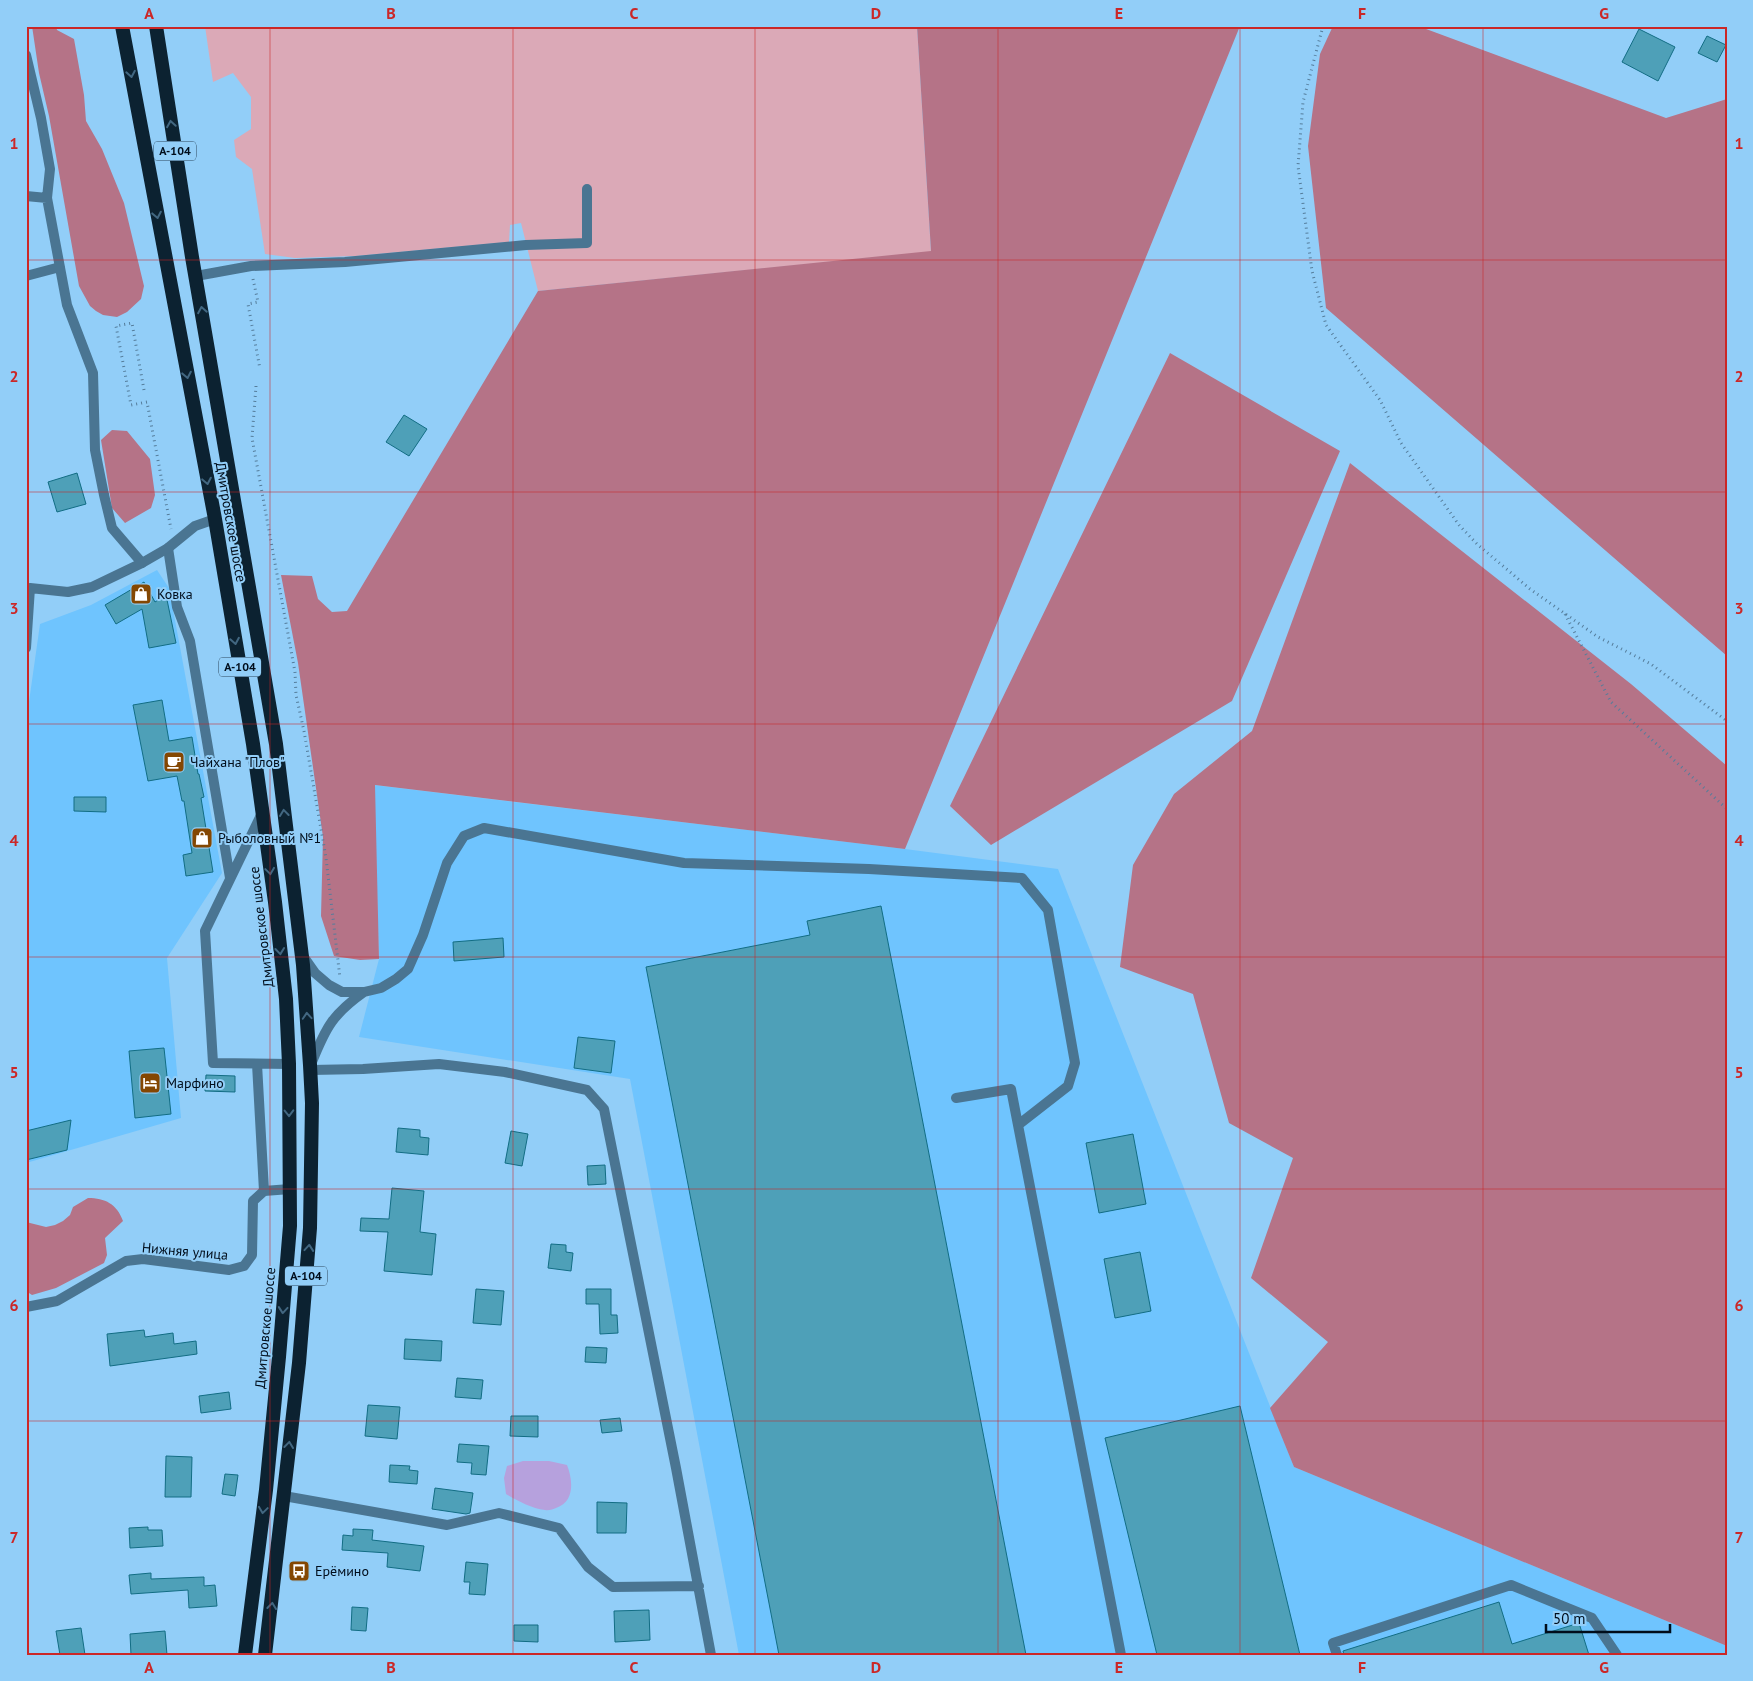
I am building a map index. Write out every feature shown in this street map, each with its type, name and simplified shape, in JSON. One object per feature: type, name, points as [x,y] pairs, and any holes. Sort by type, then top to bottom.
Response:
[{"type":"highway","name":"Дмитровское шоссе","points":[[122,26],[214,519],[253,744],[275,902],[286,999],[289,1064],[290,1226],[266,1490],[244,1655]]},
{"type":"highway","name":"Дмитровское шоссе","points":[[156,26],[196,276],[276,744],[301,953],[311,1067],[310,1228],[299,1362],[265,1655]]},
{"type":"street","points":[[26,55],[41,118],[50,170],[47,198],[67,305],[93,373],[95,450],[112,528],[142,563]]},
{"type":"street","points":[[196,276],[251,266],[345,262],[526,246],[587,243],[587,189]]},
{"type":"street","points":[[26,196],[47,198]]},
{"type":"street","points":[[26,276],[60,268]]},
{"type":"street","points":[[26,648],[28,588],[68,592],[92,587],[142,563],[171,546],[195,526],[214,519]]},
{"type":"street","points":[[171,546],[176,607],[190,641],[230,879]]},
{"type":"street","points":[[262,813],[204,930],[213,1063],[289,1064]]},
{"type":"street","points":[[301,953],[315,973],[329,985],[342,992],[364,992],[382,988],[396,980],[408,969],[423,935],[447,863],[464,836],[484,828],[684,863],[869,869],[1022,878],[1048,910],[1075,1063],[1068,1086],[1018,1125]]},
{"type":"street","points":[[364,992],[345,1005],[331,1021],[321,1038],[311,1067],[363,1069],[439,1064],[505,1072],[587,1090],[604,1109],[676,1468],[711,1655]]},
{"type":"street","points":[[257,1064],[264,1191],[290,1189]]},
{"type":"street","points":[[956,1098],[1011,1089],[1121,1655]]},
{"type":"street","name":"Нижняя улица","points":[[26,1307],[57,1301],[126,1261],[143,1259],[229,1270],[244,1266],[252,1255],[253,1202],[264,1191]]},
{"type":"street","points":[[284,1496],[446,1525],[499,1513],[559,1528],[588,1567],[613,1587],[698,1586]]},
{"type":"street","points":[[1337,1655],[1333,1643],[1511,1585],[1592,1618],[1617,1655]]},
{"type":"path","points":[[1323,26],[1303,102],[1298,166],[1312,271],[1326,325],[1380,400],[1401,443],[1459,525],[1477,544],[1522,583],[1564,613],[1598,637],[1651,664],[1727,721]]},
{"type":"path","points":[[251,266],[258,302],[248,304],[260,369]]},
{"type":"path","points":[[144,390],[132,323],[116,326],[131,405],[147,402],[171,546]]},
{"type":"path","points":[[256,386],[252,438],[295,672],[296,695],[326,858],[342,992]]},
{"type":"path","points":[[1564,613],[1611,702],[1727,809]]},
{"type":"shaded area","points":[[32,26],[56,26],[57,30],[74,39],[84,95],[86,121],[102,149],[124,203],[144,286],[141,299],[127,312],[117,317],[103,315],[96,311],[90,306],[79,286]]},
{"type":"shaded area","points":[[205,26],[917,26],[931,252],[538,291],[521,223],[510,225],[509,242],[356,256],[295,258],[265,254],[252,169],[236,157],[234,140],[251,129],[251,97],[233,73],[213,82]]},
{"type":"shaded area","points":[[917,26],[1240,26],[905,849],[375,785],[379,959],[360,960],[334,956],[321,916],[323,837],[298,663],[281,575],[312,576],[318,599],[332,612],[347,611],[538,291],[931,251]]},
{"type":"shaded area","points":[[1333,26],[1418,26],[1666,118],[1727,99],[1727,656],[1326,308],[1308,146],[1320,54]]},
{"type":"shaded area","points":[[1170,353],[1340,451],[1232,701],[991,845],[950,806]]},
{"type":"shaded area","points":[[112,430],[127,431],[150,459],[155,495],[151,508],[125,523],[112,508],[101,440]]},
{"type":"shaded area","points":[[1350,463],[1631,684],[1727,766],[1727,1646],[1294,1467],[1270,1408],[1328,1342],[1251,1278],[1293,1158],[1229,1123],[1193,994],[1120,967],[1133,865],[1174,794],[1252,731]]},
{"type":"shaded area","points":[[157,570],[169,588],[222,873],[167,958],[181,1118],[26,1163],[26,723],[40,624],[91,605]]},
{"type":"shaded area","points":[[374,785],[1058,869],[1294,1467],[1727,1646],[1727,1655],[739,1655],[630,1079],[359,1037],[379,959]]},
{"type":"shaded area","points":[[88,1198],[100,1199],[110,1203],[117,1210],[123,1221],[105,1238],[107,1255],[104,1263],[56,1288],[32,1295],[26,1291],[26,1222],[46,1227],[55,1225],[70,1215],[73,1207]]},
{"type":"shaded area","points":[[523,1461],[549,1461],[567,1465],[571,1490],[567,1501],[556,1508],[546,1510],[520,1502],[506,1494],[504,1478],[507,1466]]},
{"type":"building","points":[[1639,29],[1675,47],[1658,81],[1622,62]]},
{"type":"building","points":[[1707,36],[1726,45],[1717,62],[1698,53]]},
{"type":"building","points":[[404,415],[427,429],[409,456],[386,442]]},
{"type":"building","points":[[77,473],[86,504],[57,512],[48,482]]},
{"type":"building","points":[[144,582],[155,602],[166,595],[176,643],[149,648],[142,609],[116,624],[105,605]]},
{"type":"building","points":[[162,700],[169,741],[192,737],[204,797],[201,798],[213,872],[186,876],[183,855],[192,853],[184,801],[182,801],[177,776],[148,781],[133,705]]},
{"type":"building","points":[[74,797],[106,797],[106,812],[74,811]]},
{"type":"building","points":[[881,906],[1026,1655],[779,1655],[646,967],[810,935],[807,921]]},
{"type":"building","points":[[503,938],[504,957],[454,961],[453,942]]},
{"type":"building","points":[[578,1037],[615,1041],[611,1073],[574,1068]]},
{"type":"building","name":"Марфино","points":[[164,1048],[171,1114],[135,1118],[129,1051]]},
{"type":"building","points":[[206,1075],[235,1076],[235,1092],[205,1091]]},
{"type":"building","points":[[71,1120],[67,1150],[26,1160],[26,1131]]},
{"type":"building","points":[[398,1128],[420,1130],[420,1137],[429,1138],[428,1155],[396,1152]]},
{"type":"building","points":[[511,1131],[528,1134],[522,1166],[505,1163]]},
{"type":"building","points":[[1133,1134],[1146,1204],[1099,1213],[1086,1143]]},
{"type":"building","points":[[605,1165],[606,1184],[588,1185],[587,1166]]},
{"type":"building","points":[[392,1188],[424,1191],[420,1232],[436,1234],[432,1275],[384,1271],[388,1232],[360,1231],[361,1218],[389,1219]]},
{"type":"building","points":[[551,1244],[566,1245],[566,1252],[573,1253],[571,1271],[548,1268]]},
{"type":"building","points":[[1140,1252],[1151,1311],[1115,1318],[1104,1259]]},
{"type":"building","points":[[476,1289],[504,1291],[501,1325],[473,1323]]},
{"type":"building","points":[[586,1289],[611,1289],[611,1315],[617,1315],[618,1333],[600,1334],[599,1304],[586,1304]]},
{"type":"building","points":[[144,1330],[145,1337],[173,1333],[174,1344],[196,1341],[197,1354],[110,1366],[107,1334]]},
{"type":"building","points":[[405,1339],[442,1341],[441,1361],[404,1359]]},
{"type":"building","points":[[586,1347],[607,1348],[606,1363],[585,1362]]},
{"type":"building","points":[[457,1378],[483,1380],[481,1399],[455,1397]]},
{"type":"building","points":[[229,1392],[231,1409],[201,1413],[199,1396]]},
{"type":"building","points":[[368,1405],[400,1407],[397,1439],[365,1436]]},
{"type":"building","points":[[1240,1406],[1300,1655],[1157,1655],[1105,1438]]},
{"type":"building","points":[[511,1416],[538,1416],[538,1437],[510,1436]]},
{"type":"building","points":[[620,1418],[622,1431],[602,1433],[600,1420]]},
{"type":"building","points":[[459,1444],[489,1446],[486,1475],[471,1474],[472,1463],[457,1462]]},
{"type":"building","points":[[166,1456],[192,1457],[191,1497],[165,1497]]},
{"type":"building","points":[[390,1465],[410,1466],[409,1470],[418,1471],[417,1484],[389,1482]]},
{"type":"building","points":[[225,1474],[238,1475],[235,1496],[222,1494]]},
{"type":"building","points":[[435,1488],[473,1493],[470,1513],[432,1509]]},
{"type":"building","points":[[597,1502],[627,1503],[626,1533],[597,1533]]},
{"type":"building","points":[[148,1527],[148,1530],[162,1530],[163,1546],[130,1548],[129,1528]]},
{"type":"building","points":[[353,1529],[373,1530],[372,1540],[424,1546],[420,1571],[387,1567],[388,1553],[342,1550],[343,1535],[353,1536]]},
{"type":"building","points":[[466,1562],[488,1564],[485,1595],[469,1594],[470,1582],[464,1582]]},
{"type":"building","points":[[151,1573],[151,1579],[204,1577],[204,1586],[215,1585],[217,1606],[189,1608],[188,1590],[131,1594],[129,1575]]},
{"type":"building","points":[[1499,1602],[1512,1644],[1579,1623],[1589,1655],[1344,1655],[1343,1651]]},
{"type":"building","points":[[352,1607],[368,1608],[366,1631],[351,1630]]},
{"type":"building","points":[[649,1610],[650,1640],[615,1642],[614,1611]]},
{"type":"building","points":[[514,1625],[538,1625],[538,1642],[514,1641]]},
{"type":"building","points":[[81,1628],[85,1655],[60,1655],[56,1631]]},
{"type":"building","points":[[165,1631],[167,1655],[131,1655],[130,1634]]},
{"type":"place","name":"Ковка","points":[[141,594]]},
{"type":"place","name":"Чайхана \"Плов\"","points":[[174,762]]},
{"type":"place","name":"Рыболовный №1","points":[[202,838]]},
{"type":"place","name":"Марфино","points":[[150,1083]]},
{"type":"place","name":"Ерёмино","points":[[299,1571]]}]
